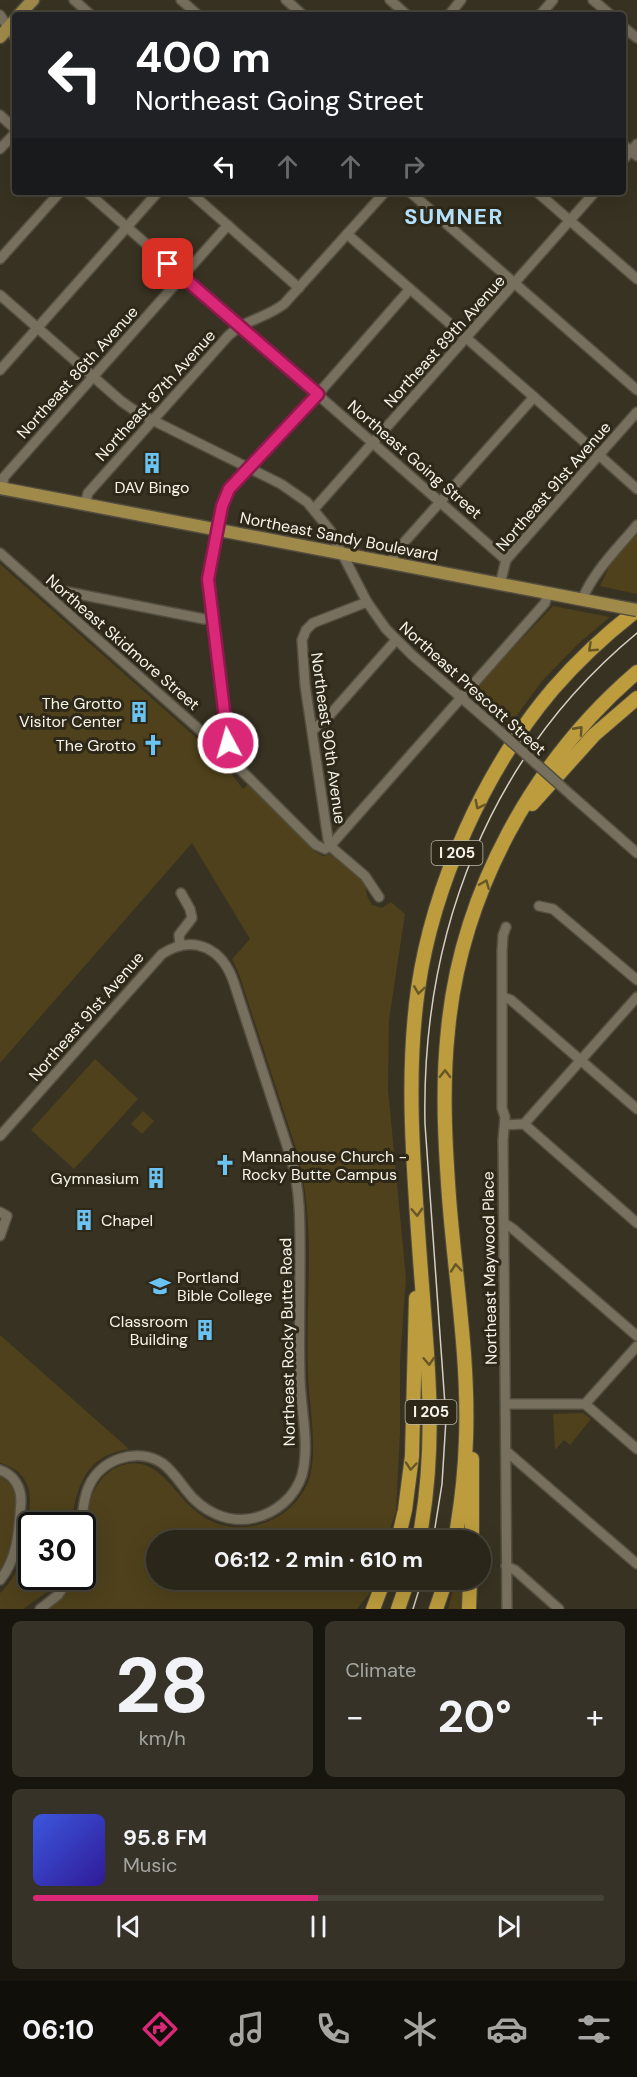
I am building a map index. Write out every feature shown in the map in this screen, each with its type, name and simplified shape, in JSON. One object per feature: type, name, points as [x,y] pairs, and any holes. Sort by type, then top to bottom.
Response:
[{"type":"highway","name":"I 205","points":[[421,1530],[431,1443],[430,1378],[413,1137],[412,1056],[418,989],[428,943],[441,898],[476,810],[523,729],[579,661],[637,610]]},
{"type":"highway","name":"I 205","points":[[456,1530],[466,1439],[462,1348],[449,1199],[445,1117],[447,1038],[455,985],[470,924],[488,875],[520,812],[569,741],[637,672]]},
{"type":"highway","points":[[520,812],[533,804],[594,735],[637,698]]},
{"type":"highway","points":[[400,1530],[411,1474],[416,1296],[422,1282]]},
{"type":"highway","points":[[466,1439],[473,1461],[472,1530]]},
{"type":"highway","points":[[374,1609],[381,1590]]},
{"type":"highway","points":[[398,1609],[405,1590]]},
{"type":"highway","points":[[436,1609],[443,1590]]},
{"type":"highway","points":[[469,1609],[470,1590]]},
{"type":"main road","points":[[23,12],[33,0]]},
{"type":"main road","name":"Northeast Sandy Boulevard","points":[[1,488],[637,610]]},
{"type":"street","points":[[74,0],[88,12]]},
{"type":"street","points":[[181,0],[195,12]]},
{"type":"street","points":[[286,0],[300,12]]},
{"type":"street","points":[[390,0],[404,12]]},
{"type":"street","points":[[452,12],[462,0]]},
{"type":"street","points":[[543,12],[553,0]]},
{"type":"street","points":[[594,0],[607,12]]},
{"type":"street","points":[[0,15],[10,31]]},
{"type":"street","points":[[0,115],[12,128]]},
{"type":"street","points":[[0,149],[12,135]]},
{"type":"street","points":[[0,259],[57,195]]},
{"type":"street","name":"Northeast Going Street","points":[[90,195],[506,560]]},
{"type":"street","points":[[0,370],[155,195]]},
{"type":"street","points":[[193,195],[299,288]]},
{"type":"street","name":"Northeast 87th Avenue","points":[[85,504],[88,493],[228,336],[239,326],[274,312],[299,288],[382,195]]},
{"type":"street","points":[[413,195],[637,390]]},
{"type":"street","points":[[540,195],[637,279]]},
{"type":"street","name":"Northeast 89th Avenue","points":[[314,509],[592,195]]},
{"type":"street","name":"Northeast 86th Avenue","points":[[1,488],[4,477],[228,225]]},
{"type":"street","points":[[347,234],[637,489]]},
{"type":"street","points":[[223,751],[228,740],[208,572],[226,494],[410,289]]},
{"type":"street","name":"Northeast Prescott Street","points":[[0,295],[130,408],[289,489],[314,509],[330,530],[381,623],[396,640],[637,853]]},
{"type":"street","points":[[390,563],[399,548],[534,397]]},
{"type":"street","name":"Northeast 91st Avenue","points":[[500,584],[506,560],[637,412]]},
{"type":"street","points":[[582,600],[586,589],[604,564],[637,525]]},
{"type":"street","name":"Northeast Skidmore Street","points":[[0,554],[223,751],[316,845],[325,849],[330,846],[365,876],[379,897]]},
{"type":"street","points":[[44,592],[58,590],[204,619],[212,618]]},
{"type":"street","points":[[330,846],[545,603],[548,593]]},
{"type":"street","name":"Northeast 90th Avenue","points":[[330,846],[305,684],[302,640],[304,633],[314,623],[368,602]]},
{"type":"street","points":[[313,730],[328,717],[396,640]]},
{"type":"street","points":[[180,945],[179,935],[191,921],[192,914],[181,893]]},
{"type":"street","points":[[539,906],[553,909],[637,980]]},
{"type":"street","name":"Northeast Maywood Place","points":[[506,927],[502,943],[502,1108],[505,1125],[503,1140],[507,1609]]},
{"type":"street","name":"Northeast 91st Avenue","points":[[0,1136],[153,962],[167,951],[180,945]]},
{"type":"street","name":"Northeast Rocky Butte Road","points":[[83,1512],[85,1496],[91,1481],[105,1466],[125,1457],[146,1457],[161,1463],[204,1508],[215,1514],[236,1519],[255,1518],[280,1506],[297,1487],[304,1467],[305,1443],[300,1379],[300,1208],[294,1167],[229,969],[221,958],[207,948],[180,945]]},
{"type":"street","points":[[503,997],[512,1000],[637,1109]]},
{"type":"street","points":[[524,1124],[637,997]]},
{"type":"street","points":[[505,1125],[524,1124],[637,1222]]},
{"type":"street","points":[[0,1236],[3,1214]]},
{"type":"street","points":[[504,1223],[637,1336]]},
{"type":"street","points":[[585,1404],[637,1346]]},
{"type":"street","points":[[506,1404],[585,1404],[637,1449]]},
{"type":"street","points":[[506,1451],[637,1564]]},
{"type":"street","points":[[0,1470],[16,1482],[21,1502],[13,1558],[0,1580]]},
{"type":"street","points":[[506,1566],[515,1570],[559,1609]]},
{"type":"street","points":[[40,1609],[60,1590]]},
{"type":"shaded area","points":[[637,532],[637,594],[600,586],[614,557]]},
{"type":"shaded area","points":[[0,564],[217,756],[243,789],[248,784],[315,852],[323,856],[336,853],[364,879],[367,896],[372,905],[382,908],[391,902],[405,914],[389,1020],[388,1089],[406,1278],[400,1361],[400,1432],[396,1512],[390,1530],[146,1530],[146,1590],[370,1590],[357,1609],[50,1609],[68,1590],[96,1590],[96,1512],[88,1512],[93,1494],[101,1480],[112,1470],[127,1464],[137,1463],[147,1466],[163,1477],[199,1514],[231,1527],[255,1526],[287,1511],[302,1493],[311,1471],[313,1443],[307,1346],[309,1262],[307,1207],[303,1179],[297,1152],[239,974],[232,959],[250,939],[192,843],[0,1063]]},
{"type":"shaded area","points":[[553,606],[610,617],[579,643],[542,681],[509,726],[474,696],[472,691]]},
{"type":"shaded area","points":[[95,1059],[138,1099],[74,1169],[31,1130]]},
{"type":"shaded area","points":[[143,1111],[154,1121],[142,1134],[131,1124]]},
{"type":"shaded area","points":[[0,1335],[129,1449],[102,1458],[92,1466],[80,1486],[73,1512],[29,1512],[30,1496],[25,1480],[11,1467],[0,1463]]},
{"type":"shaded area","points":[[583,1413],[591,1419],[570,1445],[564,1440],[555,1450],[553,1414]]},
{"type":"shaded area","points":[[0,1476],[14,1487],[16,1507],[11,1543],[0,1573]]},
{"type":"shaded area","points":[[18,1567],[18,1590],[50,1590],[23,1609],[0,1609],[0,1593]]},
{"type":"shaded area","points":[[453,1590],[465,1590],[464,1609],[448,1609]]},
{"type":"tram line","points":[[435,1530],[442,1484],[446,1419],[425,1124],[427,1053],[436,984],[451,917],[474,853],[504,792],[541,734],[585,681],[637,633]]},
{"type":"tram line","points":[[413,1609],[419,1590]]},
{"type":"place","name":"DAV Bingo","points":[[152,463]]},
{"type":"place","name":"The Grotto Visitor Center","points":[[139,712]]},
{"type":"place","name":"The Grotto","points":[[153,745]]},
{"type":"place","name":"Mannahouse Church - Rocky Butte Campus","points":[[225,1165]]},
{"type":"place","name":"Gymnasium","points":[[156,1178]]},
{"type":"place","name":"Chapel","points":[[84,1220]]},
{"type":"place","name":"Portland Bible College","points":[[160,1286]]},
{"type":"place","name":"Classroom Building","points":[[205,1330]]},
{"type":"district","name":"SUMNER","points":[[454,216]]},
{"type":"route","points":[[168,264],[318,394],[244,475],[233,484],[222,506],[208,579],[228,743]]}]
